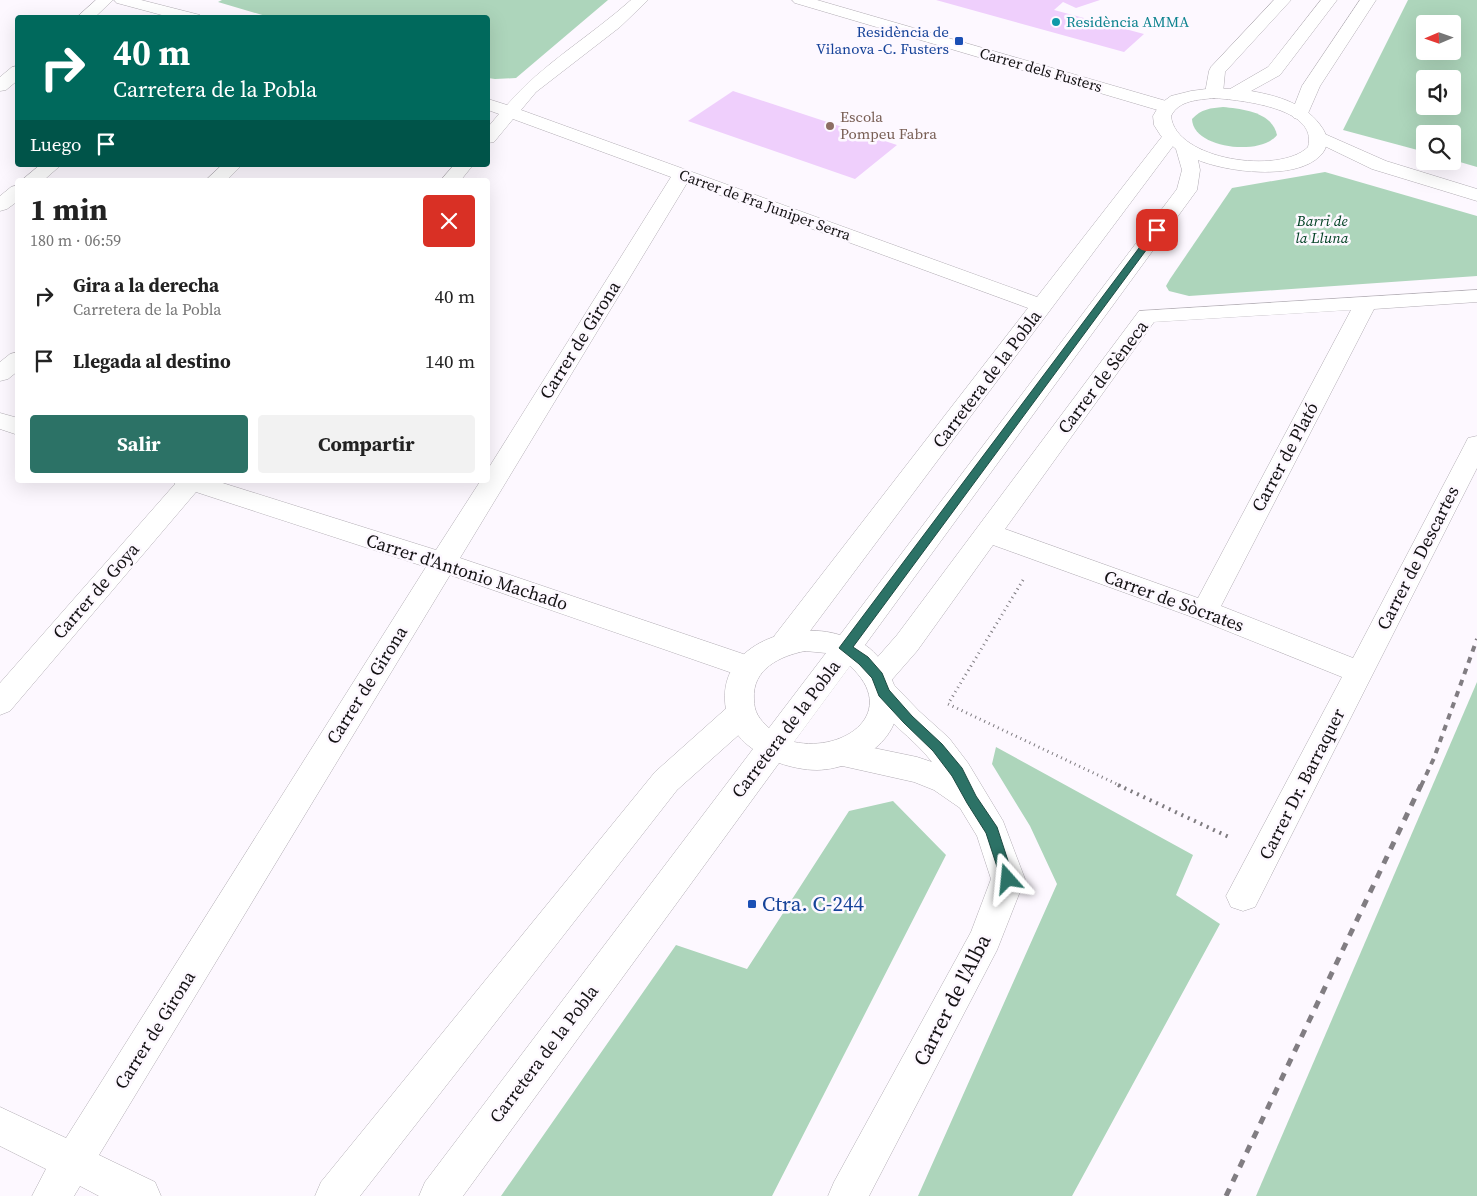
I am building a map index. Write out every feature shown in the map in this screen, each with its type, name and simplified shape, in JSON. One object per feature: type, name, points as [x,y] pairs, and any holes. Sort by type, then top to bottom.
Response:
[{"type":"street","points":[[88,15],[105,0]]},
{"type":"street","points":[[122,0],[182,15]]},
{"type":"street","points":[[490,136],[530,88],[614,24],[640,0]]},
{"type":"street","name":"Carrer dels Fusters","points":[[800,0],[1167,107]]},
{"type":"street","points":[[1214,92],[1217,71],[1283,0]]},
{"type":"street","points":[[1234,93],[1274,71],[1329,0]]},
{"type":"street","points":[[1300,114],[1311,86],[1368,0]]},
{"type":"street","points":[[1274,71],[1280,104]]},
{"type":"street","points":[[0,86],[15,74]]},
{"type":"street","points":[[1178,143],[1204,157],[1227,163],[1274,166],[1294,163],[1308,156],[1317,147],[1318,136],[1312,125],[1300,114],[1280,104],[1258,97],[1214,92],[1186,97],[1167,107],[1162,117],[1163,127],[1178,143],[1191,170],[1187,190]]},
{"type":"street","name":"Carrer de Fra Juniper Serra","points":[[490,105],[1042,306]]},
{"type":"street","points":[[1318,136],[1379,165],[1477,195]]},
{"type":"street","name":"Carretera de la Pobla","points":[[785,644],[1042,306],[1178,143]]},
{"type":"street","points":[[1308,156],[1379,165]]},
{"type":"street","name":"Carretera de la Pobla","points":[[438,1196],[1187,190],[1216,176],[1252,166]]},
{"type":"street","points":[[35,178],[49,167]]},
{"type":"street","points":[[218,178],[231,167]]},
{"type":"street","points":[[453,178],[462,167]]},
{"type":"street","name":"Carrer de Girona","points":[[52,1196],[683,174]]},
{"type":"street","points":[[0,205],[15,193]]},
{"type":"street","name":"Carrer de Sèneca","points":[[881,685],[907,643],[1147,316],[1477,296]]},
{"type":"street","name":"Carrer de Plató","points":[[1205,612],[1366,303]]},
{"type":"street","points":[[0,374],[15,361]]},
{"type":"street","points":[[0,421],[15,426]]},
{"type":"street","name":"Carrer de Descartes","points":[[1359,672],[1477,444]]},
{"type":"street","name":"Carrer de Goya","points":[[0,703],[187,483]]},
{"type":"street","name":"Carrer d'Antonio Machado","points":[[195,483],[442,562],[748,667]]},
{"type":"street","name":"Carrer de Sòcrates","points":[[989,533],[1205,612],[1359,672]]},
{"type":"street","name":"Carrer de l'Alba","points":[[848,1196],[985,939],[1008,879],[992,831],[957,772],[938,747],[908,720],[864,660],[845,648],[825,642],[812,641],[785,644],[764,653],[748,667],[738,690],[741,714],[753,733],[772,748],[794,756],[817,758],[840,754],[860,744],[875,730],[883,712],[881,685]]},
{"type":"street","name":"Carrer Dr. Barraquer","points":[[1243,896],[1266,855],[1359,672]]},
{"type":"street","points":[[336,1196],[666,781],[741,714]]},
{"type":"street","name":"Carrer de l'Alba","points":[[840,754],[917,770],[945,781],[972,800]]},
{"type":"street","points":[[0,1126],[141,1196]]},
{"type":"path","points":[[1040,552],[948,704],[1266,855]]},
{"type":"green space","points":[[222,0],[608,0],[516,78],[495,79],[490,78],[490,15],[262,15],[218,2]]},
{"type":"green space","points":[[1408,0],[1477,0],[1477,167],[1461,162],[1461,125],[1416,125],[1416,150],[1343,130]]},
{"type":"green space","points":[[1223,107],[1256,113],[1269,121],[1277,135],[1269,142],[1257,146],[1243,147],[1215,143],[1203,137],[1195,129],[1192,119],[1203,111]]},
{"type":"green space","name":"Barri de la Lluna","points":[[1325,172],[1477,216],[1477,276],[1189,296],[1169,291],[1166,286],[1170,279],[1232,188]]},
{"type":"green space","points":[[1477,682],[1477,1196],[1256,1196]]},
{"type":"green space","points":[[996,747],[1193,855],[1176,895],[1220,924],[1072,1196],[918,1196],[1057,884],[1030,826],[992,764]]},
{"type":"green space","points":[[893,801],[946,855],[772,1196],[501,1196],[676,945],[747,969],[849,811]]},
{"type":"building","name":"Residència AMMA","points":[[936,0],[1100,0],[1076,8],[1063,2],[1054,10],[1144,34],[1124,52]]},
{"type":"building","points":[[733,91],[897,145],[855,179],[688,121]]},
{"type":"railway","points":[[1421,786],[1434,758],[1477,639]]},
{"type":"railway","points":[[1226,1196],[1421,785]]},
{"type":"place","name":"Residència AMMA","points":[[1056,22]]},
{"type":"place","name":"Residència de Vilanova -C. Fusters","points":[[959,41]]},
{"type":"place","name":"Escola Pompeu Fabra","points":[[830,126]]},
{"type":"place","name":"Ctra. C-244","points":[[752,904]]},
{"type":"route","points":[[1008,879],[992,831],[957,772],[938,747],[908,720],[884,693],[878,676],[864,660],[845,648],[1157,230]]}]
